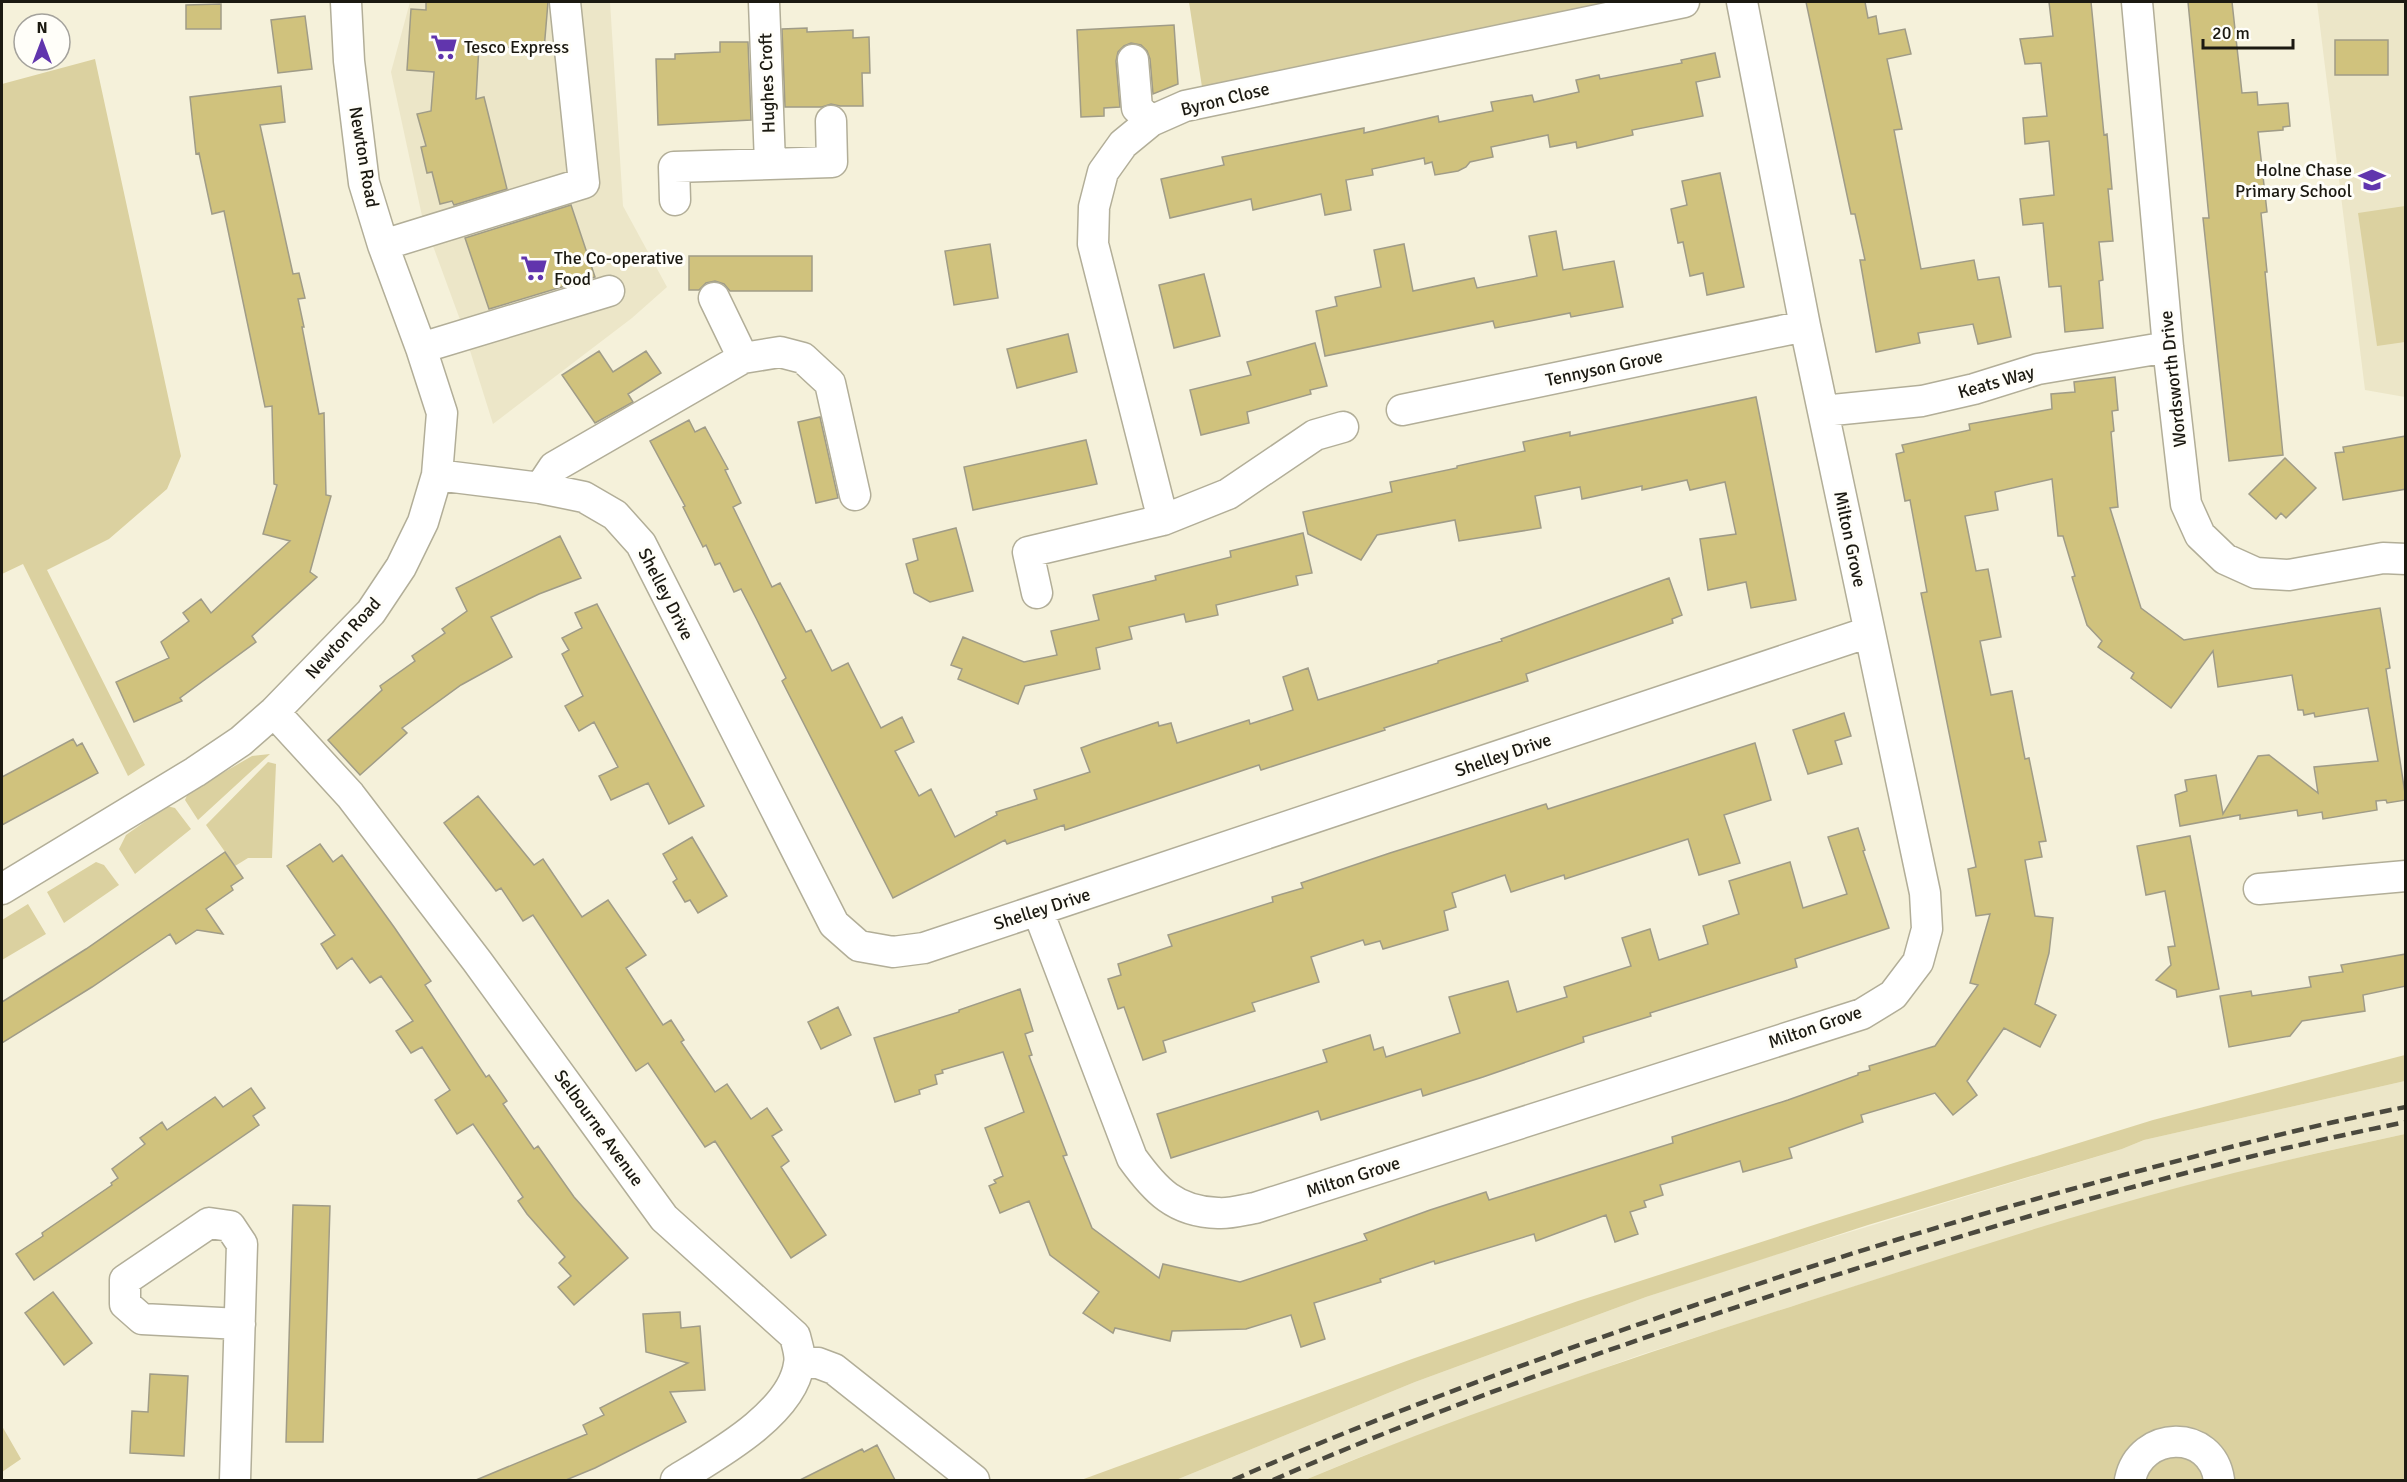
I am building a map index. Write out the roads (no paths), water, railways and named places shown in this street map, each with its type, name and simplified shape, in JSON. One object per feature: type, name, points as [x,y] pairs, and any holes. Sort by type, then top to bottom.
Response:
[{"type":"street","name":"Newton Road","points":[[2,889],[242,741],[274,712],[371,612],[401,567],[423,522],[437,475],[442,413],[383,245],[364,183],[349,61],[346,2]]},
{"type":"street","points":[[383,245],[584,183],[565,2]]},
{"type":"street","name":"Hughes Croft","points":[[764,2],[770,164]]},
{"type":"street","name":"Byron Close","points":[[1163,520],[1093,244],[1094,207],[1103,172],[1123,144],[1151,121],[1185,106],[1683,2]]},
{"type":"street","name":"Milton Grove","points":[[1038,911],[1132,1158],[1152,1185],[1183,1208],[1218,1214],[1255,1209],[1862,1014],[1893,995],[1918,962],[1928,929],[1925,893],[1805,326],[1742,2]]},
{"type":"street","name":"Wordsworth Drive","points":[[2137,2],[2168,347],[2186,504],[2200,535],[2225,559],[2256,573],[2289,574],[2383,558],[2406,559]]},
{"type":"street","points":[[1133,60],[1137,108],[1151,121]]},
{"type":"street","points":[[675,200],[674,168],[832,162],[831,121]]},
{"type":"street","points":[[421,348],[609,291]]},
{"type":"street","points":[[714,298],[743,358]]},
{"type":"street","name":"Tennyson Grove","points":[[1402,410],[1805,326]]},
{"type":"street","name":"Keats Way","points":[[1823,411],[1922,401],[1974,389],[2038,369],[2168,347]]},
{"type":"street","points":[[540,488],[554,467],[743,358],[780,352],[803,358],[830,383],[855,495]]},
{"type":"street","points":[[1037,593],[1028,552],[1163,520],[1228,494],[1315,435],[1343,428]]},
{"type":"street","name":"Shelley Drive","points":[[437,475],[540,488],[584,497],[615,515],[642,544],[834,924],[859,946],[893,952],[924,948],[1038,911],[1869,632]]},
{"type":"street","name":"Selbourne Avenue","points":[[274,712],[350,795],[477,961],[664,1218],[795,1336],[800,1362]]},
{"type":"street","points":[[2259,889],[2406,876]]},
{"type":"street","points":[[235,1480],[240,1324]]},
{"type":"street","points":[[676,1480],[725,1450],[768,1415],[792,1388],[800,1362],[818,1363],[834,1369],[974,1480]]},
{"type":"street","points":[[2130,1480],[2134,1467],[2150,1449],[2163,1443],[2177,1441],[2191,1444],[2203,1451],[2213,1461],[2219,1480]]},
{"type":"railway","points":[[1233,1480],[1357,1428],[1483,1380],[1673,1313],[1849,1255],[1962,1220],[2132,1173],[2243,1144],[2406,1107]]},
{"type":"railway","points":[[1273,1480],[1406,1425],[1542,1374],[1817,1281],[1962,1236],[2183,1174],[2406,1122]]},
{"type":"place","name":"Tesco Express","points":[[444,47]]},
{"type":"place","name":"Holne Chase Primary School","points":[[2372,180]]},
{"type":"place","name":"The Co-operative Food","points":[[534,268]]}]
